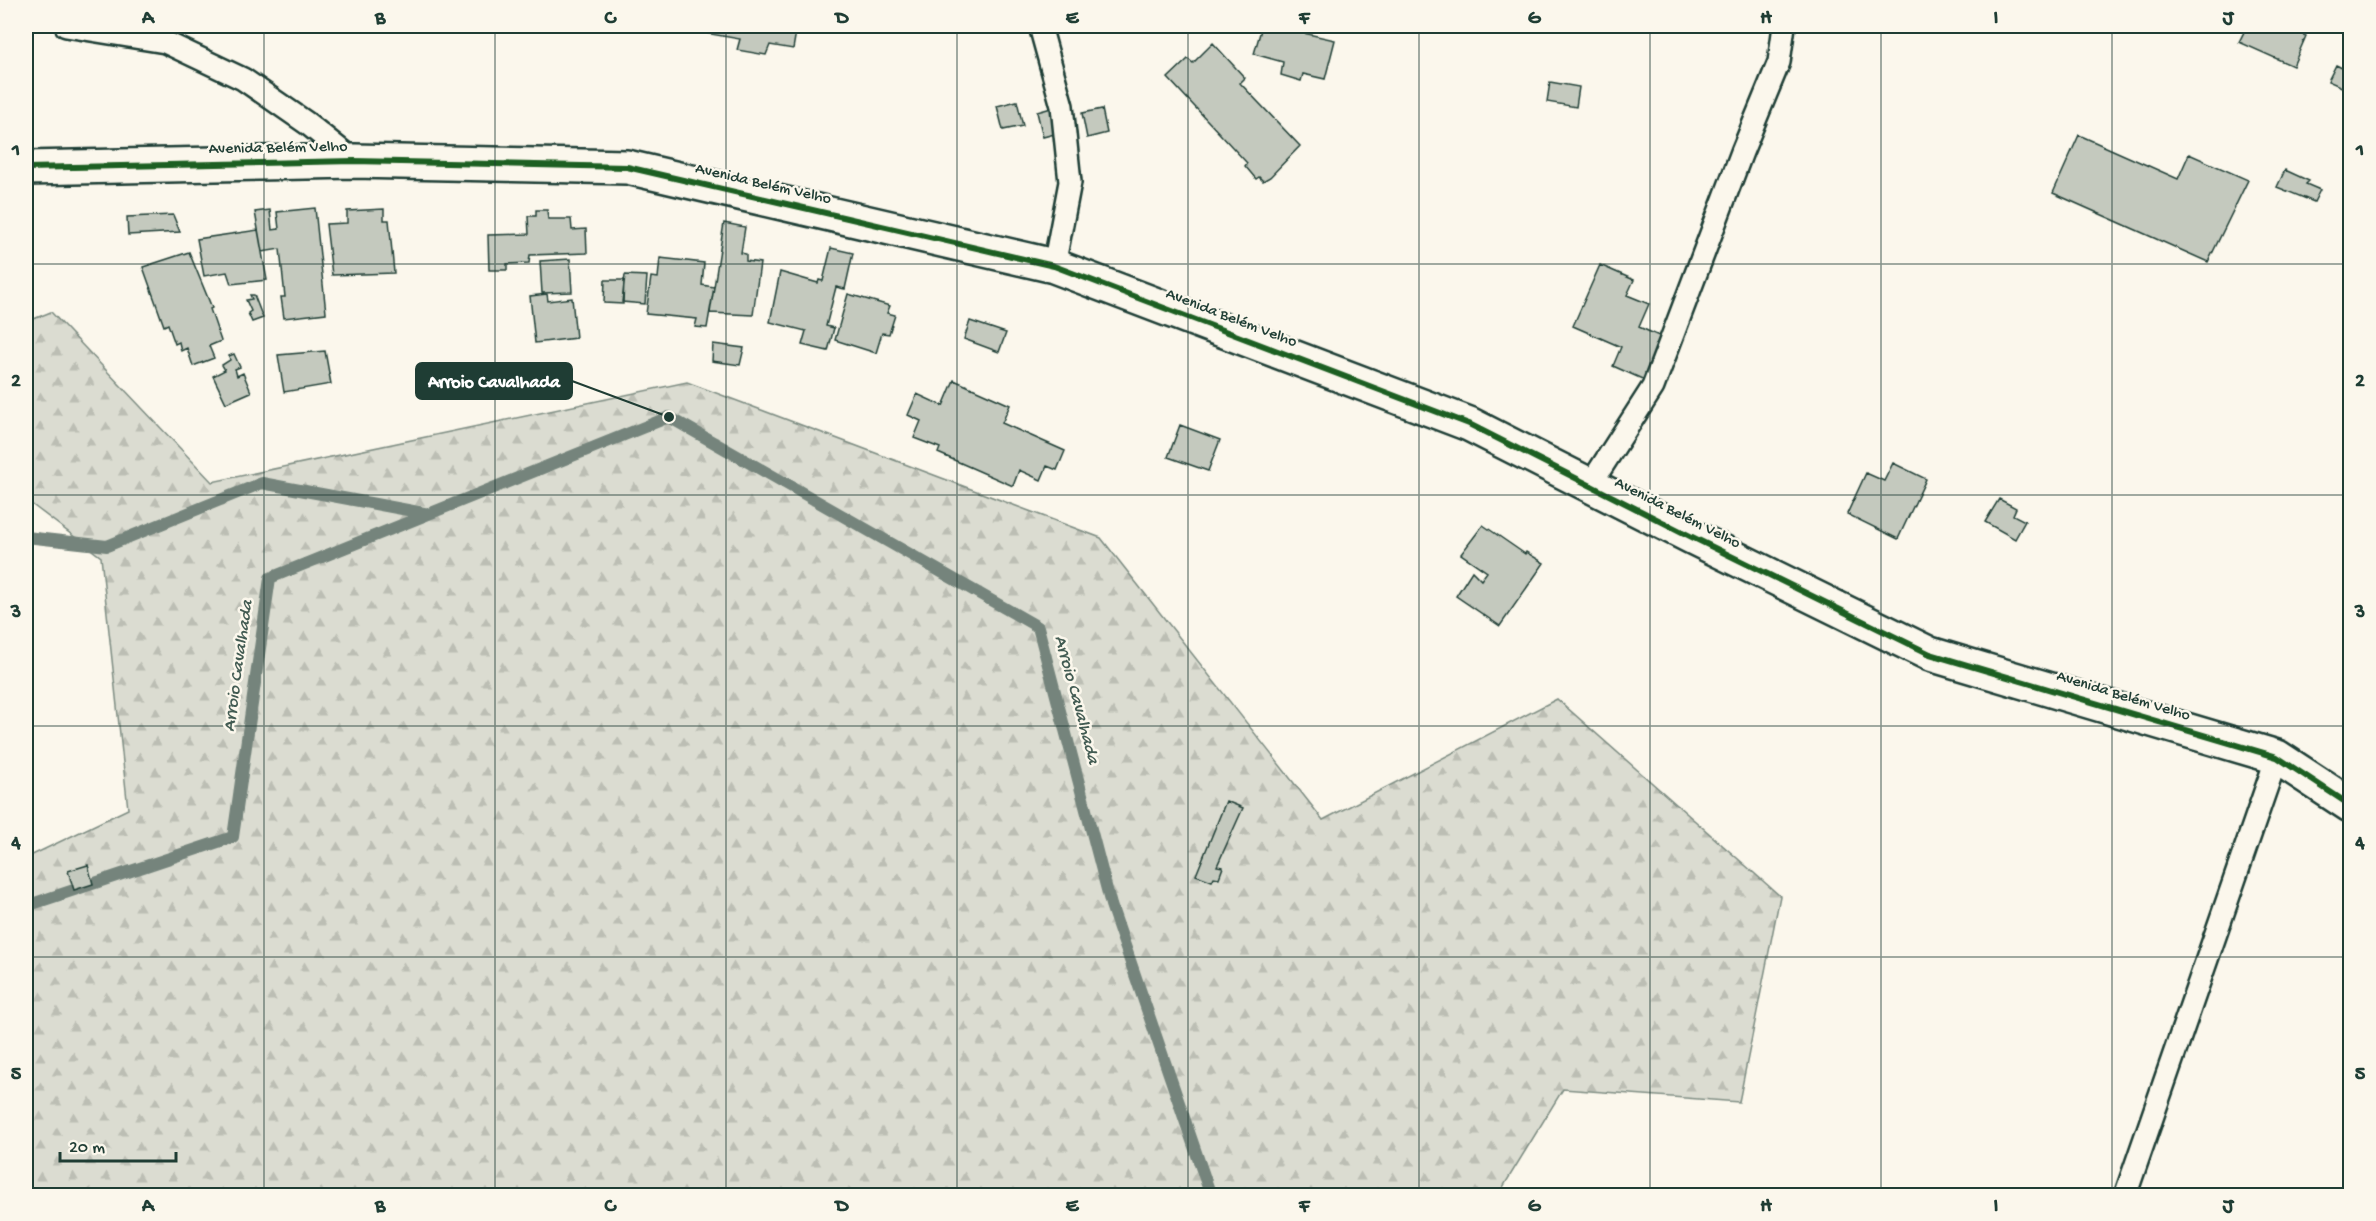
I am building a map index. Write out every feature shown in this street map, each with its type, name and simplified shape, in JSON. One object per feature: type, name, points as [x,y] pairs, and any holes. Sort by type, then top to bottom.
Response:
[{"type":"main road","name":"Avenida Belém Velho","points":[[26,168],[354,161],[627,167],[1054,266],[1469,424],[1930,654],[2277,757],[2350,805]]},
{"type":"lane","points":[[66,26],[165,42],[243,79],[308,124],[354,161]]},
{"type":"lane","points":[[1040,26],[1062,106],[1070,182],[1054,266]]},
{"type":"lane","points":[[1590,485],[1653,387],[1779,62],[1784,26]]},
{"type":"lane","points":[[2125,1196],[2277,757]]},
{"type":"green space","points":[[51,312],[212,482],[687,382],[1101,538],[1323,820],[1557,699],[1780,896],[1739,1102],[1563,1089],[1500,1192],[1505,1195],[26,1196],[26,858],[128,809],[101,557],[26,500],[26,322]]},
{"type":"building","points":[[707,26],[797,26],[793,49],[770,45],[766,55],[737,50],[740,39],[705,33]]},
{"type":"building","points":[[1262,26],[1272,26],[1335,40],[1325,79],[1303,74],[1301,81],[1281,75],[1283,62],[1254,54]]},
{"type":"building","points":[[2247,26],[2282,26],[2306,36],[2293,66],[2239,42]]},
{"type":"building","points":[[1213,43],[1245,78],[1240,83],[1300,146],[1270,177],[1263,181],[1259,177],[1256,179],[1245,166],[1247,163],[1168,78],[1188,59],[1193,63]]},
{"type":"building","points":[[2336,65],[2350,72],[2344,88],[2328,81]]},
{"type":"building","points":[[1550,82],[1579,87],[1576,107],[1547,102]]},
{"type":"building","points":[[1017,101],[1023,126],[1003,130],[997,106]]},
{"type":"building","points":[[1055,107],[1062,132],[1043,137],[1037,112]]},
{"type":"building","points":[[1102,109],[1107,133],[1087,138],[1082,113]]},
{"type":"building","points":[[2079,135],[2178,179],[2189,154],[2248,180],[2208,262],[2053,193]]},
{"type":"building","points":[[2285,170],[2309,181],[2306,184],[2320,190],[2314,202],[2277,187]]},
{"type":"building","points":[[315,208],[326,313],[284,318],[281,297],[285,297],[280,249],[262,252],[255,212],[270,210],[272,230],[279,229],[277,212]]},
{"type":"building","points":[[384,209],[384,220],[389,220],[394,273],[332,275],[326,224],[347,223],[347,211]]},
{"type":"building","points":[[536,210],[547,210],[548,219],[571,219],[572,230],[586,229],[587,253],[530,255],[529,263],[507,264],[507,270],[489,270],[488,235],[529,234],[528,216],[536,216]]},
{"type":"building","points":[[173,215],[180,232],[128,235],[127,217]]},
{"type":"building","points":[[724,223],[745,227],[741,253],[746,254],[746,261],[760,263],[753,315],[710,313]]},
{"type":"building","points":[[258,230],[267,280],[231,284],[227,272],[204,276],[197,239]]},
{"type":"building","points":[[831,248],[853,253],[845,289],[836,287],[826,326],[834,328],[828,351],[802,345],[806,331],[770,322],[780,272],[818,283],[819,280],[823,281]]},
{"type":"building","points":[[189,252],[212,308],[210,309],[221,341],[209,346],[214,358],[193,366],[187,348],[181,351],[179,342],[175,344],[168,324],[164,326],[143,267]]},
{"type":"building","points":[[660,258],[704,263],[702,285],[714,287],[707,328],[695,327],[697,319],[646,314],[651,277],[658,278]]},
{"type":"building","points":[[570,259],[572,292],[542,293],[540,261]]},
{"type":"building","points":[[1600,265],[1634,280],[1627,295],[1649,304],[1639,327],[1668,340],[1649,382],[1613,366],[1621,347],[1573,326]]},
{"type":"building","points":[[625,275],[647,276],[645,304],[622,302]]},
{"type":"building","points":[[605,280],[624,280],[623,304],[604,303]]},
{"type":"building","points":[[547,294],[548,301],[572,298],[576,338],[535,343],[530,296]]},
{"type":"building","points":[[848,294],[890,306],[887,313],[895,315],[889,334],[882,333],[876,353],[835,340]]},
{"type":"building","points":[[250,295],[254,295],[263,318],[252,322],[248,313],[251,311],[246,300],[252,299]]},
{"type":"building","points":[[970,321],[1006,333],[999,352],[964,339]]},
{"type":"building","points":[[713,344],[744,348],[740,365],[712,361]]},
{"type":"building","points":[[325,351],[331,384],[284,392],[278,355]]},
{"type":"building","points":[[234,354],[240,367],[235,369],[237,376],[243,373],[251,392],[226,403],[213,376],[225,370],[222,365],[230,360],[229,356]]},
{"type":"building","points":[[954,380],[1010,405],[1002,423],[1065,451],[1057,470],[1047,466],[1041,480],[1019,470],[1013,486],[938,453],[940,448],[914,438],[921,421],[908,415],[917,394],[943,406]]},
{"type":"building","points":[[1180,425],[1220,440],[1208,471],[1168,457]]},
{"type":"building","points":[[1893,463],[1926,479],[1898,539],[1847,514],[1866,473],[1884,481]]},
{"type":"building","points":[[1999,499],[2016,508],[2013,515],[2025,521],[2015,539],[1985,522]]},
{"type":"building","points":[[1483,525],[1525,554],[1526,552],[1544,563],[1500,626],[1456,596],[1472,571],[1481,580],[1487,572],[1461,554]]},
{"type":"building","points":[[1226,801],[1243,808],[1217,866],[1223,867],[1219,878],[1214,877],[1212,881],[1196,875]]},
{"type":"building","points":[[88,865],[93,884],[74,890],[68,871]]},
{"type":"waterway","name":"Arroio Cavalhada","points":[[26,906],[233,837],[270,578],[669,417],[1038,627],[1111,905],[1211,1196]]},
{"type":"waterway","points":[[26,537],[107,546],[262,483],[429,514]]},
{"type":"cycle path","points":[[26,168],[354,161],[627,167],[1054,266],[1469,424],[1930,654],[2277,757],[2350,805]]},
{"type":"place","name":"Arroio Cavalhada","points":[[669,417]]}]
